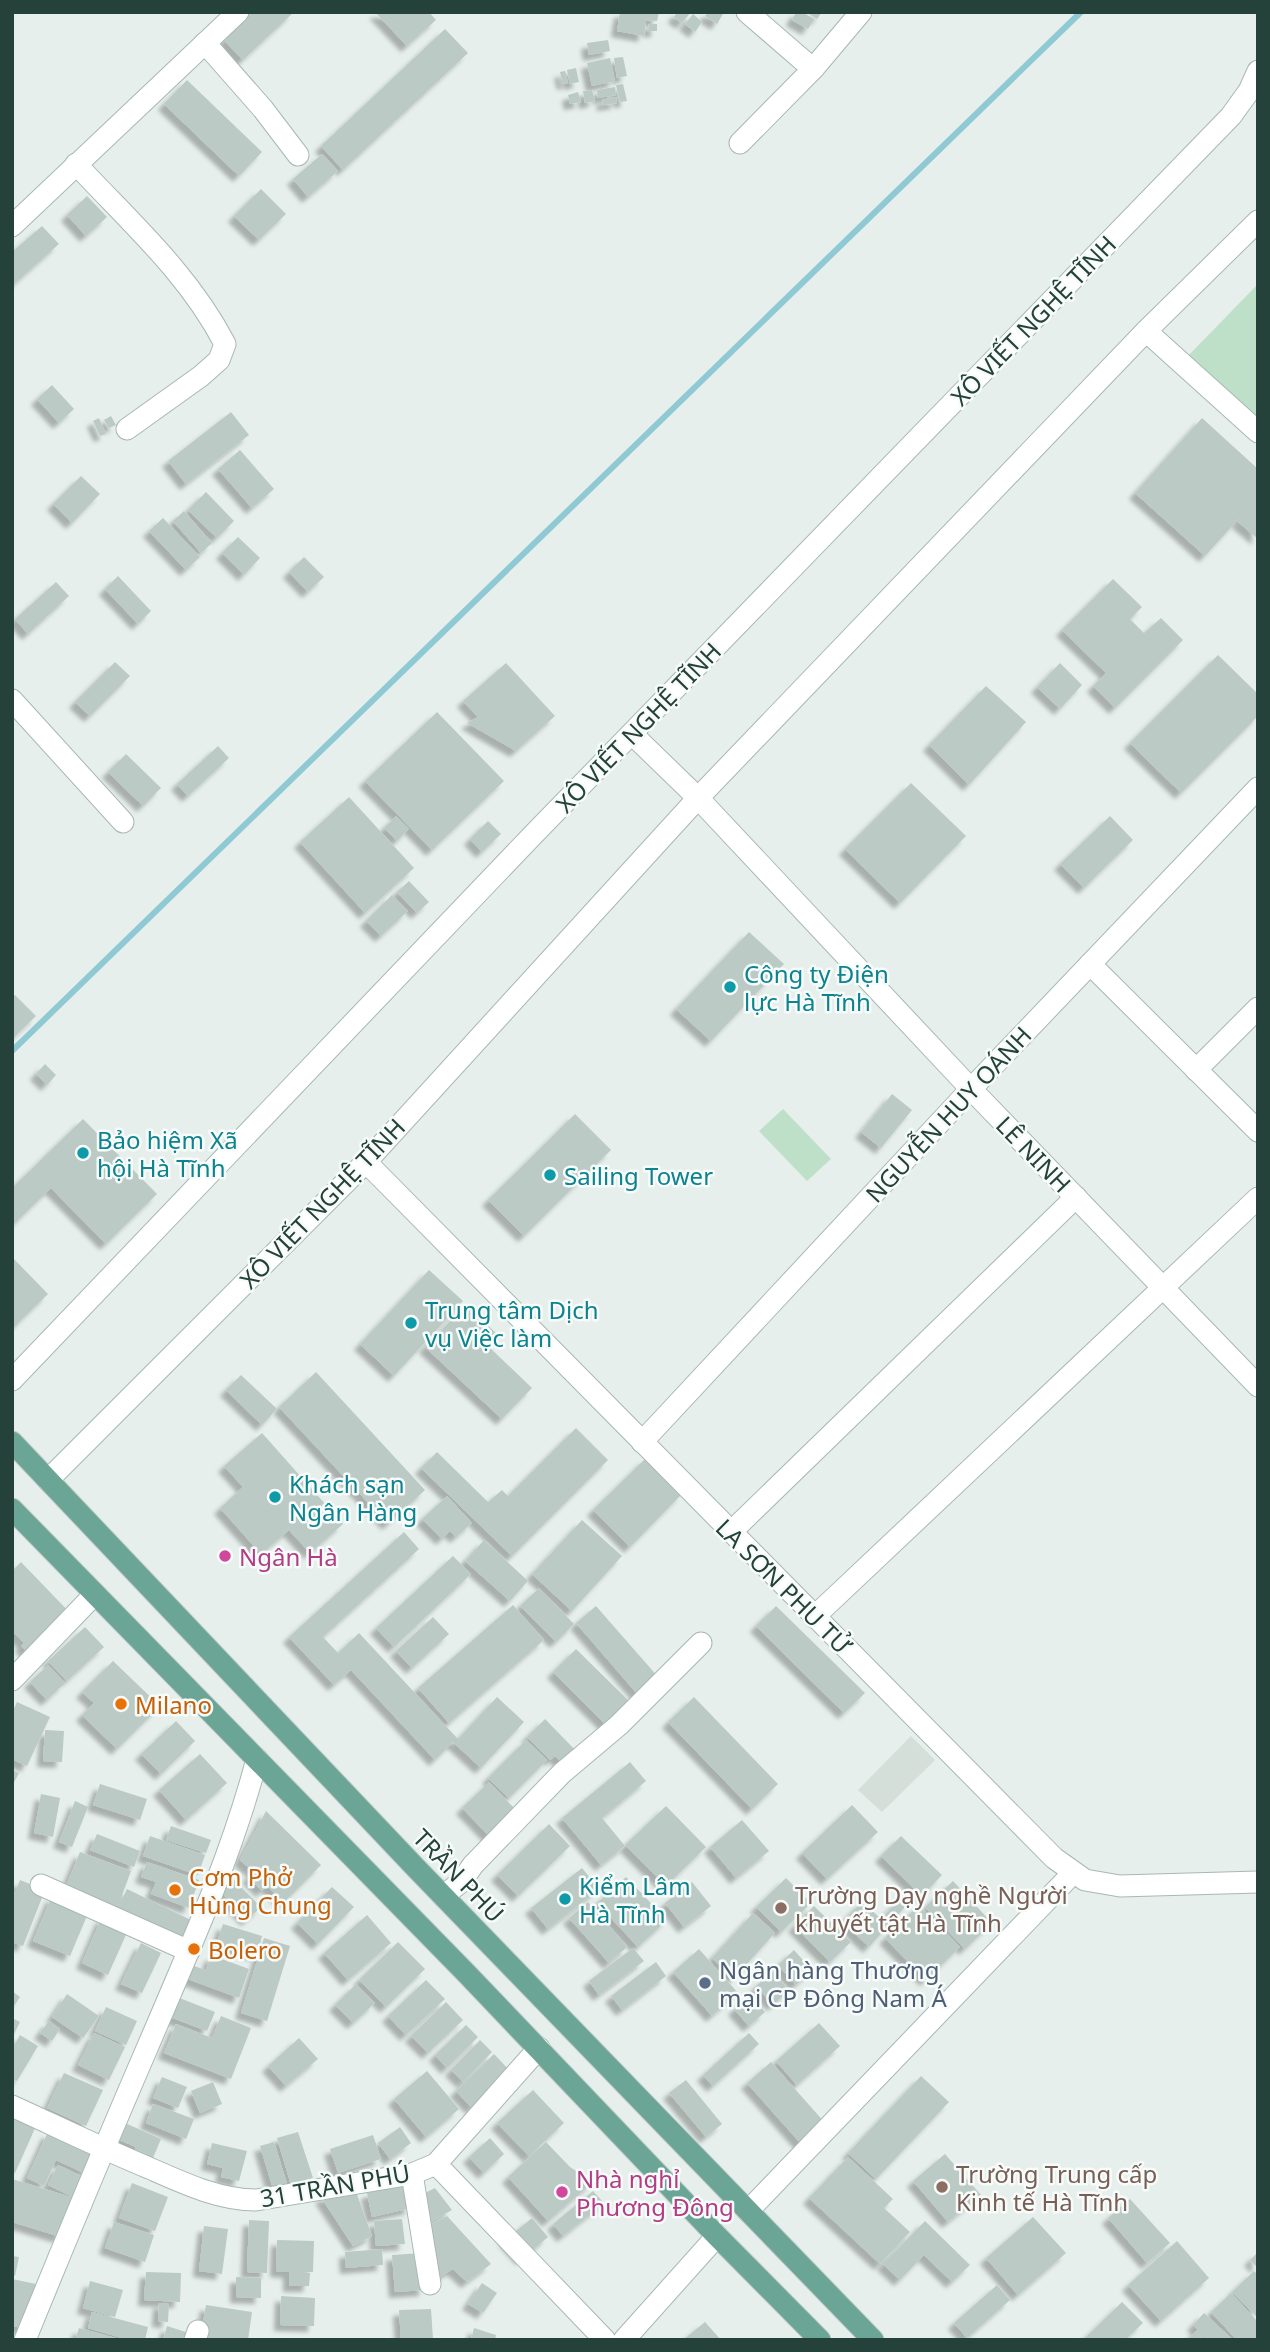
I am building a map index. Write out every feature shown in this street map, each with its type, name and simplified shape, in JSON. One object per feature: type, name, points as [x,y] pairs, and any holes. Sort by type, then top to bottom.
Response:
[{"type":"main road","name":"TRẦN PHÚ","points":[[12,1443],[443,1896],[873,2340]]},
{"type":"main road","points":[[12,1509],[820,2340]]},
{"type":"street","points":[[12,226],[238,12]]},
{"type":"street","points":[[747,12],[813,69]]},
{"type":"street","points":[[740,143],[813,69],[861,12]]},
{"type":"street","points":[[205,43],[263,109],[298,155]]},
{"type":"street","name":"XÔ VIẾT NGHỆ TĨNH","points":[[12,1380],[632,734],[1231,116],[1258,71]]},
{"type":"street","points":[[76,164],[190,288],[214,322],[225,344],[219,360],[201,376],[127,429]]},
{"type":"street","name":"XÔ VIẾT NGHỆ TĨNH","points":[[48,1480],[366,1161],[698,798],[1146,331],[1258,221]]},
{"type":"street","points":[[1146,331],[1258,432]]},
{"type":"street","points":[[12,700],[123,822]]},
{"type":"street","name":"LÊ NINH","points":[[632,734],[698,798],[971,1088],[1258,1386]]},
{"type":"street","name":"NGUYỄN HUY OÁNH","points":[[642,1442],[971,1088],[1258,789]]},
{"type":"street","points":[[1090,964],[1258,1131]]},
{"type":"street","points":[[1196,1070],[1258,1008]]},
{"type":"street","name":"LA SƠN PHU TỬ","points":[[366,1161],[1054,1858],[1085,1881],[1120,1886],[1258,1882]]},
{"type":"street","points":[[731,1532],[1076,1197]]},
{"type":"street","points":[[814,1617],[1258,1198]]},
{"type":"street","points":[[12,1681],[95,1594]]},
{"type":"street","points":[[443,1896],[461,1882],[473,1865],[562,1773],[619,1725],[701,1643]]},
{"type":"street","points":[[25,2340],[103,2149],[189,1951],[244,1808],[257,1759]]},
{"type":"street","points":[[748,2211],[1073,1872]]},
{"type":"street","points":[[41,1885],[189,1951]]},
{"type":"street","name":"31 TRẦN PHÚ","points":[[12,2106],[190,2186],[242,2200],[412,2174],[436,2164],[538,2048]]},
{"type":"street","points":[[436,2164],[605,2340]]},
{"type":"street","points":[[412,2174],[430,2284]]},
{"type":"street","points":[[624,2340],[717,2236]]},
{"type":"shaded area","points":[[911,1736],[935,1760],[882,1812],[858,1790]]},
{"type":"green space","points":[[1258,284],[1258,421],[1187,357]]},
{"type":"green space","points":[[783,1109],[831,1159],[807,1181],[759,1131]]},
{"type":"building","points":[[252,12],[294,12],[243,60],[224,40]]},
{"type":"building","points":[[375,12],[429,12],[436,20],[407,46]]},
{"type":"building","points":[[620,12],[659,12],[657,21],[646,20],[644,36],[617,31]]},
{"type":"building","points":[[677,12],[691,12],[682,23],[674,17]]},
{"type":"building","points":[[708,12],[724,12],[717,24],[705,16]]},
{"type":"building","points":[[796,12],[802,12],[814,19],[808,29],[792,20]]},
{"type":"building","points":[[806,12],[822,12],[817,19]]},
{"type":"building","points":[[693,14],[702,22],[695,32],[685,24]]},
{"type":"building","points":[[649,24],[657,24],[657,31],[648,31]]},
{"type":"building","points":[[445,29],[468,53],[343,170],[321,146]]},
{"type":"building","points":[[608,40],[610,51],[589,55],[587,43]]},
{"type":"building","points":[[623,57],[627,76],[617,78],[614,58]]},
{"type":"building","points":[[610,58],[615,81],[592,86],[587,63]]},
{"type":"building","points":[[576,68],[579,82],[570,84],[567,70]]},
{"type":"building","points":[[565,71],[568,83],[563,84],[560,72]]},
{"type":"building","points":[[187,80],[262,152],[239,176],[164,104]]},
{"type":"building","points":[[623,84],[627,101],[620,102],[616,85]]},
{"type":"building","points":[[615,87],[616,95],[598,98],[597,90]]},
{"type":"building","points":[[592,90],[595,101],[585,103],[583,91]]},
{"type":"building","points":[[578,92],[581,102],[570,104],[568,95]]},
{"type":"building","points":[[616,97],[617,103],[603,105],[602,100]]},
{"type":"building","points":[[322,154],[338,171],[308,197],[293,179]]},
{"type":"building","points":[[261,189],[286,214],[259,240],[234,216]]},
{"type":"building","points":[[87,196],[107,217],[86,236],[67,215]]},
{"type":"building","points":[[42,226],[59,244],[12,286],[12,252]]},
{"type":"building","points":[[52,385],[74,409],[59,423],[37,399]]},
{"type":"building","points":[[231,412],[249,435],[186,484],[168,461]]},
{"type":"building","points":[[111,416],[116,425],[109,428],[104,420]]},
{"type":"building","points":[[99,418],[106,434],[100,436],[93,421]]},
{"type":"building","points":[[1202,418],[1258,469],[1258,539],[1238,522],[1252,504],[1205,556],[1135,493]]},
{"type":"building","points":[[240,450],[274,489],[252,508],[218,469]]},
{"type":"building","points":[[81,476],[100,494],[72,523],[53,504]]},
{"type":"building","points":[[206,492],[234,521],[217,538],[188,510]]},
{"type":"building","points":[[184,511],[212,543],[201,553],[173,521]]},
{"type":"building","points":[[163,518],[200,557],[186,570],[149,531]]},
{"type":"building","points":[[238,537],[260,558],[244,575],[222,553]]},
{"type":"building","points":[[304,557],[324,577],[308,592],[289,572]]},
{"type":"building","points":[[118,576],[151,611],[138,624],[105,589]]},
{"type":"building","points":[[1113,579],[1142,607],[1130,619],[1144,633],[1161,618],[1183,640],[1115,708],[1093,686],[1106,673],[1062,630]]},
{"type":"building","points":[[56,582],[69,596],[28,634],[15,619]]},
{"type":"building","points":[[1218,655],[1258,694],[1258,716],[1181,793],[1130,743]]},
{"type":"building","points":[[115,662],[130,676],[90,716],[75,702]]},
{"type":"building","points":[[506,663],[555,716],[516,751],[467,723],[478,717],[463,701]]},
{"type":"building","points":[[1060,663],[1082,685],[1060,709],[1037,687]]},
{"type":"building","points":[[986,686],[1026,722],[969,785],[929,745]]},
{"type":"building","points":[[437,712],[504,781],[432,850],[365,781]]},
{"type":"building","points":[[218,746],[229,758],[188,796],[177,784]]},
{"type":"building","points":[[126,754],[161,788],[143,806],[108,772]]},
{"type":"building","points":[[911,783],[966,836],[900,903],[845,849]]},
{"type":"building","points":[[349,797],[414,868],[365,913],[300,842]]},
{"type":"building","points":[[396,816],[409,829],[397,841],[384,828]]},
{"type":"building","points":[[1110,816],[1133,840],[1084,888],[1060,864]]},
{"type":"building","points":[[488,821],[501,834],[482,852],[470,839]]},
{"type":"building","points":[[409,881],[429,902],[417,913],[397,892]]},
{"type":"building","points":[[392,895],[408,911],[381,936],[366,921]]},
{"type":"building","name":"Công ty Điện lực Hà Tĩnh","points":[[749,932],[784,964],[711,1041],[676,1009]]},
{"type":"building","points":[[15,995],[36,1016],[12,1039],[12,997]]},
{"type":"building","points":[[45,1064],[56,1075],[47,1085],[36,1074]]},
{"type":"building","points":[[892,1094],[912,1110],[881,1148],[861,1132]]},
{"type":"building","name":"Sailing Tower","points":[[575,1114],[611,1150],[524,1236],[488,1200]]},
{"type":"building","name":"Bảo hiệm Xã hội Hà Tĩnh","points":[[83,1119],[157,1194],[106,1244],[51,1188],[12,1226],[12,1188]]},
{"type":"building","points":[[12,1257],[48,1294],[12,1329]]},
{"type":"building","name":"Trung tâm Dịch vụ Việc làm","points":[[429,1270],[463,1301],[394,1376],[360,1344]]},
{"type":"building","points":[[466,1305],[496,1333],[486,1344],[532,1388],[502,1419],[425,1347]]},
{"type":"building","points":[[316,1372],[425,1490],[388,1524],[279,1407]]},
{"type":"building","points":[[241,1375],[277,1409],[262,1425],[226,1390]]},
{"type":"building","points":[[576,1428],[608,1460],[512,1556],[421,1468],[437,1452],[488,1502],[502,1490],[508,1496]]},
{"type":"building","name":"Khách sạn Ngân Hàng","points":[[262,1433],[343,1524],[310,1553],[289,1530],[261,1554],[220,1508],[243,1487],[224,1466]]},
{"type":"building","points":[[646,1458],[682,1494],[630,1547],[593,1510]]},
{"type":"building","points":[[447,1496],[472,1523],[456,1537],[450,1531],[442,1539],[422,1519]]},
{"type":"building","points":[[582,1520],[622,1556],[572,1611],[532,1574]]},
{"type":"building","points":[[404,1532],[419,1549],[323,1637],[338,1653],[359,1633],[458,1739],[497,1697],[524,1722],[481,1768],[453,1742],[435,1760],[351,1670],[334,1685],[289,1637]]},
{"type":"building","points":[[484,1540],[528,1581],[510,1601],[465,1561]]},
{"type":"building","points":[[453,1556],[471,1574],[394,1647],[376,1628]]},
{"type":"building","points":[[21,1562],[73,1616],[31,1656],[21,1646],[24,1643],[12,1631],[12,1571]]},
{"type":"building","points":[[539,1588],[574,1624],[556,1642],[520,1606]]},
{"type":"building","points":[[513,1605],[544,1640],[449,1723],[418,1688]]},
{"type":"building","points":[[596,1606],[659,1678],[639,1696],[576,1623]]},
{"type":"building","points":[[776,1606],[865,1693],[844,1713],[756,1626]]},
{"type":"building","points":[[433,1617],[449,1634],[412,1668],[396,1651]]},
{"type":"building","points":[[85,1627],[104,1647],[67,1681],[48,1661]]},
{"type":"building","points":[[576,1649],[632,1704],[608,1727],[553,1672]]},
{"type":"building","points":[[113,1661],[160,1706],[117,1749],[82,1715],[94,1703],[82,1692]]},
{"type":"building","points":[[48,1665],[65,1683],[47,1700],[30,1682]]},
{"type":"building","points":[[694,1697],[778,1784],[752,1809],[668,1722]]},
{"type":"building","points":[[17,1702],[50,1717],[27,1766],[12,1759],[12,1713]]},
{"type":"building","points":[[545,1719],[579,1754],[566,1767],[555,1756],[550,1760],[527,1737]]},
{"type":"building","points":[[176,1721],[195,1741],[161,1774],[141,1754]]},
{"type":"building","points":[[45,1730],[64,1731],[62,1762],[43,1761]]},
{"type":"building","points":[[526,1740],[547,1760],[509,1798],[488,1778]]},
{"type":"building","points":[[200,1754],[227,1783],[186,1820],[159,1790]]},
{"type":"building","points":[[630,1762],[646,1781],[602,1818],[625,1846],[601,1865],[562,1818]]},
{"type":"building","points":[[12,1770],[19,1773],[12,1786]]},
{"type":"building","points":[[489,1782],[514,1808],[502,1819],[510,1827],[494,1841],[462,1808]]},
{"type":"building","points":[[100,1784],[147,1799],[140,1820],[93,1805]]},
{"type":"building","points":[[41,1794],[60,1798],[53,1837],[34,1833]]},
{"type":"building","points":[[75,1801],[88,1807],[72,1847],[59,1842]]},
{"type":"building","points":[[852,1805],[878,1832],[827,1879],[802,1853]]},
{"type":"building","points":[[666,1806],[706,1847],[666,1886],[625,1845]]},
{"type":"building","points":[[266,1811],[321,1865],[284,1902],[267,1886],[262,1891],[248,1877],[254,1872],[240,1860]]},
{"type":"building","points":[[742,1820],[769,1851],[736,1878],[710,1847]]},
{"type":"building","points":[[549,1824],[570,1846],[518,1896],[497,1875]]},
{"type":"building","points":[[171,1826],[211,1840],[206,1853],[166,1840]]},
{"type":"building","points":[[97,1834],[140,1851],[134,1867],[90,1850]]},
{"type":"building","points":[[150,1836],[205,1855],[198,1875],[143,1856]]},
{"type":"building","points":[[901,1836],[942,1875],[922,1896],[881,1856]]},
{"type":"building","points":[[80,1852],[131,1871],[118,1906],[66,1886]]},
{"type":"building","points":[[147,1862],[199,1880],[189,1908],[151,1894],[156,1882],[141,1877]]},
{"type":"building","name":"Kiểm Lâm Hà Tĩnh","points":[[582,1868],[599,1889],[548,1929],[531,1908]]},
{"type":"building","points":[[626,1877],[667,1920],[638,1947],[597,1903]]},
{"type":"building","points":[[786,1878],[811,1903],[781,1932],[756,1907]]},
{"type":"building","points":[[20,1880],[45,1890],[23,1946],[12,1942],[12,1900]]},
{"type":"building","points":[[234,1880],[261,1907],[247,1920],[221,1892]]},
{"type":"building","points":[[953,1881],[992,1923],[965,1949],[925,1907]]},
{"type":"building","points":[[692,1882],[711,1906],[684,1927],[665,1903]]},
{"type":"building","points":[[332,1887],[354,1907],[318,1944],[297,1923]]},
{"type":"building","points":[[127,1889],[195,1922],[184,1945],[116,1912]]},
{"type":"building","points":[[903,1895],[910,1901],[869,1947],[843,1922],[862,1901],[881,1919]]},
{"type":"building","points":[[52,1896],[89,1911],[70,1956],[33,1941]]},
{"type":"building","points":[[588,1902],[627,1947],[609,1963],[569,1918]]},
{"type":"building","points":[[919,1905],[960,1947],[926,1980],[885,1938]]},
{"type":"building","points":[[814,1906],[851,1942],[830,1962],[794,1926]]},
{"type":"building","points":[[753,1913],[775,1933],[734,1978],[712,1958]]},
{"type":"building","points":[[367,1915],[391,1943],[348,1980],[324,1953]]},
{"type":"building","points":[[102,1917],[129,1928],[108,1975],[82,1963]]},
{"type":"building","points":[[223,1924],[262,1936],[257,1955],[217,1942]]},
{"type":"building","points":[[264,1938],[290,1946],[267,2021],[241,2013]]},
{"type":"building","points":[[398,1942],[425,1969],[386,2007],[359,1980]]},
{"type":"building","points":[[141,1943],[161,1953],[142,1993],[121,1984]]},
{"type":"building","points":[[633,1948],[644,1961],[599,1995],[589,1981]]},
{"type":"building","name":"Ngân hàng Thương mại CP Đông Nam Á","points":[[699,1949],[738,1993],[712,2016],[673,1972]]},
{"type":"building","points":[[794,1950],[812,1970],[796,1985],[778,1965]]},
{"type":"building","points":[[211,1955],[249,1969],[239,1998],[185,1978],[191,1965],[206,1970]]},
{"type":"building","points":[[656,1962],[666,1976],[622,2010],[611,1996]]},
{"type":"building","points":[[773,1972],[789,1990],[773,2005],[756,1986]]},
{"type":"building","points":[[426,1980],[445,1999],[406,2035],[388,2016]]},
{"type":"building","points":[[356,1984],[375,2003],[353,2023],[335,2005]]},
{"type":"building","points":[[12,1991],[20,1997],[12,2009]]},
{"type":"building","points":[[67,1994],[99,2016],[83,2038],[52,2017]]},
{"type":"building","points":[[750,1995],[765,2012],[749,2026],[734,2009]]},
{"type":"building","points":[[177,1997],[215,2012],[207,2031],[170,2017]]},
{"type":"building","points":[[446,2002],[463,2020],[428,2053],[411,2036]]},
{"type":"building","points":[[106,2007],[137,2021],[126,2045],[95,2031]]},
{"type":"building","points":[[221,2016],[251,2028],[231,2079],[164,2053],[176,2024],[212,2038]]},
{"type":"building","points":[[12,2018],[20,2022],[12,2038]]},
{"type":"building","points":[[49,2021],[60,2029],[52,2041],[40,2033]]},
{"type":"building","points":[[819,2023],[840,2046],[797,2085],[776,2061]]},
{"type":"building","points":[[466,2025],[478,2037],[447,2068],[435,2055]]},
{"type":"building","points":[[94,2033],[125,2047],[109,2080],[78,2065]]},
{"type":"building","points":[[749,2033],[759,2044],[713,2086],[703,2075]]},
{"type":"building","points":[[20,2035],[38,2046],[17,2081],[12,2078],[12,2049]]},
{"type":"building","points":[[299,2038],[318,2059],[286,2086],[268,2066]]},
{"type":"building","points":[[480,2040],[492,2052],[463,2082],[451,2070]]},
{"type":"building","points":[[494,2054],[510,2071],[472,2108],[456,2091]]},
{"type":"building","points":[[771,2062],[826,2124],[802,2145],[747,2083]]},
{"type":"building","points":[[427,2071],[459,2109],[426,2137],[394,2099]]},
{"type":"building","points":[[64,2073],[103,2090],[86,2126],[47,2108]]},
{"type":"building","points":[[921,2076],[949,2102],[876,2179],[848,2153]]},
{"type":"building","points":[[162,2077],[187,2087],[178,2108],[153,2098]]},
{"type":"building","points":[[686,2080],[722,2124],[706,2137],[669,2093]]},
{"type":"building","points":[[213,2082],[222,2104],[200,2113],[191,2091]]},
{"type":"building","points":[[533,2090],[564,2123],[529,2156],[497,2123]]},
{"type":"building","points":[[153,2104],[194,2119],[186,2139],[146,2123]]},
{"type":"building","points":[[14,2117],[36,2126],[15,2173],[12,2172]]},
{"type":"building","points":[[125,2123],[161,2139],[152,2160],[134,2152],[136,2147],[117,2139]]},
{"type":"building","points":[[400,2127],[411,2143],[390,2159],[378,2143]]},
{"type":"building","points":[[48,2132],[96,2153],[86,2174],[56,2160],[44,2186],[27,2178]]},
{"type":"building","points":[[298,2132],[313,2178],[291,2185],[277,2138]]},
{"type":"building","points":[[373,2135],[381,2159],[338,2173],[330,2149]]},
{"type":"building","points":[[490,2138],[504,2154],[484,2173],[469,2157]]},
{"type":"building","points":[[274,2142],[288,2187],[274,2192],[260,2146]]},
{"type":"building","points":[[546,2142],[570,2167],[593,2182],[548,2221],[508,2177]]},
{"type":"building","points":[[212,2143],[247,2151],[239,2181],[221,2177],[223,2168],[207,2164]]},
{"type":"building","points":[[945,2154],[981,2195],[948,2222],[913,2181]]},
{"type":"building","points":[[848,2157],[893,2199],[884,2208],[910,2232],[880,2264],[809,2198]]},
{"type":"building","points":[[58,2165],[88,2179],[79,2200],[48,2185]]},
{"type":"building","points":[[12,2179],[74,2198],[61,2237],[12,2222]]},
{"type":"building","points":[[132,2183],[168,2197],[155,2231],[119,2218]]},
{"type":"building","points":[[405,2184],[411,2208],[372,2217],[367,2193]]},
{"type":"building","points":[[435,2188],[452,2210],[425,2225],[421,2195]]},
{"type":"building","points":[[355,2189],[372,2236],[353,2246],[321,2197]]},
{"type":"building","points":[[593,2191],[604,2203],[563,2236],[553,2224]]},
{"type":"building","points":[[1130,2199],[1170,2243],[1147,2263],[1108,2218]]},
{"type":"building","points":[[447,2216],[491,2264],[467,2282],[453,2269],[436,2279],[425,2227]]},
{"type":"building","points":[[1033,2217],[1066,2253],[1018,2295],[986,2258]]},
{"type":"building","points":[[532,2218],[548,2237],[522,2259],[505,2240]]},
{"type":"building","points":[[402,2219],[405,2244],[376,2246],[374,2221]]},
{"type":"building","points":[[249,2220],[269,2221],[267,2273],[247,2272]]},
{"type":"building","points":[[925,2221],[970,2265],[952,2282],[924,2255],[900,2280],[883,2264]]},
{"type":"building","points":[[114,2222],[154,2235],[145,2262],[105,2248]]},
{"type":"building","points":[[204,2226],[228,2229],[222,2274],[199,2271]]},
{"type":"building","points":[[277,2240],[314,2241],[313,2272],[301,2272],[310,2273],[309,2286],[289,2286],[289,2272],[276,2271]]},
{"type":"building","points":[[1177,2241],[1209,2278],[1161,2321],[1128,2285]]},
{"type":"building","points":[[382,2249],[383,2265],[346,2268],[345,2252]]},
{"type":"building","points":[[1258,2252],[1258,2268],[1250,2260]]},
{"type":"building","points":[[422,2253],[425,2290],[395,2292],[392,2255]]},
{"type":"building","points":[[12,2256],[19,2257],[15,2276],[12,2275]]},
{"type":"building","points":[[1254,2271],[1258,2275],[1258,2318],[1232,2292]]},
{"type":"building","points":[[146,2272],[181,2273],[180,2302],[144,2300]]},
{"type":"building","points":[[236,2277],[261,2278],[261,2298],[236,2297]]},
{"type":"building","points":[[12,2279],[36,2284],[27,2329],[12,2326]]},
{"type":"building","points":[[90,2281],[123,2290],[115,2317],[83,2308]]},
{"type":"building","points":[[482,2283],[497,2293],[483,2313],[468,2304]]},
{"type":"building","points":[[997,2285],[1010,2300],[967,2338],[954,2323]]},
{"type":"building","points":[[1231,2293],[1258,2322],[1258,2336],[1254,2340],[1237,2340],[1211,2312]]},
{"type":"building","points":[[281,2296],[315,2298],[314,2326],[280,2325]]},
{"type":"building","points":[[1122,2302],[1143,2323],[1125,2340],[1083,2340]]},
{"type":"building","points":[[159,2303],[169,2304],[168,2322],[158,2321]]},
{"type":"building","points":[[206,2305],[252,2312],[248,2340],[200,2340]]},
{"type":"building","points":[[431,2309],[433,2339],[401,2340],[399,2310]]},
{"type":"building","points":[[92,2312],[148,2327],[145,2340],[129,2340],[88,2328]]},
{"type":"building","points":[[1204,2313],[1233,2340],[1209,2340],[1193,2325]]},
{"type":"building","points":[[705,2322],[721,2340],[683,2340]]},
{"type":"building","points":[[167,2326],[192,2334],[191,2340],[163,2340]]},
{"type":"building","points":[[79,2328],[119,2339],[119,2340],[75,2340]]},
{"type":"building","points":[[474,2328],[496,2335],[495,2340],[471,2340]]},
{"type":"building","points":[[1197,2330],[1207,2340],[1187,2340]]},
{"type":"waterway","points":[[12,1051],[1081,12]]},
{"type":"place","name":"Công ty Điện lực Hà Tĩnh","points":[[730,987]]},
{"type":"place","name":"Bảo hiệm Xã hội Hà Tĩnh","points":[[83,1153]]},
{"type":"place","name":"Sailing Tower","points":[[550,1175]]},
{"type":"place","name":"Trung tâm Dịch vụ Việc làm","points":[[411,1323]]},
{"type":"place","name":"Khách sạn Ngân Hàng","points":[[275,1497]]},
{"type":"place","name":"Ngân Hà","points":[[225,1556]]},
{"type":"place","name":"Milano","points":[[121,1704]]},
{"type":"place","name":"Cơm Phở Hùng Chung","points":[[175,1890]]},
{"type":"place","name":"Kiểm Lâm Hà Tĩnh","points":[[565,1899]]},
{"type":"place","name":"Trường Dạy nghề Người khuyết tật Hà Tĩnh","points":[[781,1908]]},
{"type":"place","name":"Bolero","points":[[194,1949]]},
{"type":"place","name":"Ngân hàng Thương mại CP Đông Nam Á","points":[[705,1983]]},
{"type":"place","name":"Trường Trung cấp Kinh tế Hà Tĩnh","points":[[942,2187]]},
{"type":"place","name":"Nhà nghỉ Phương Đông","points":[[562,2192]]}]
